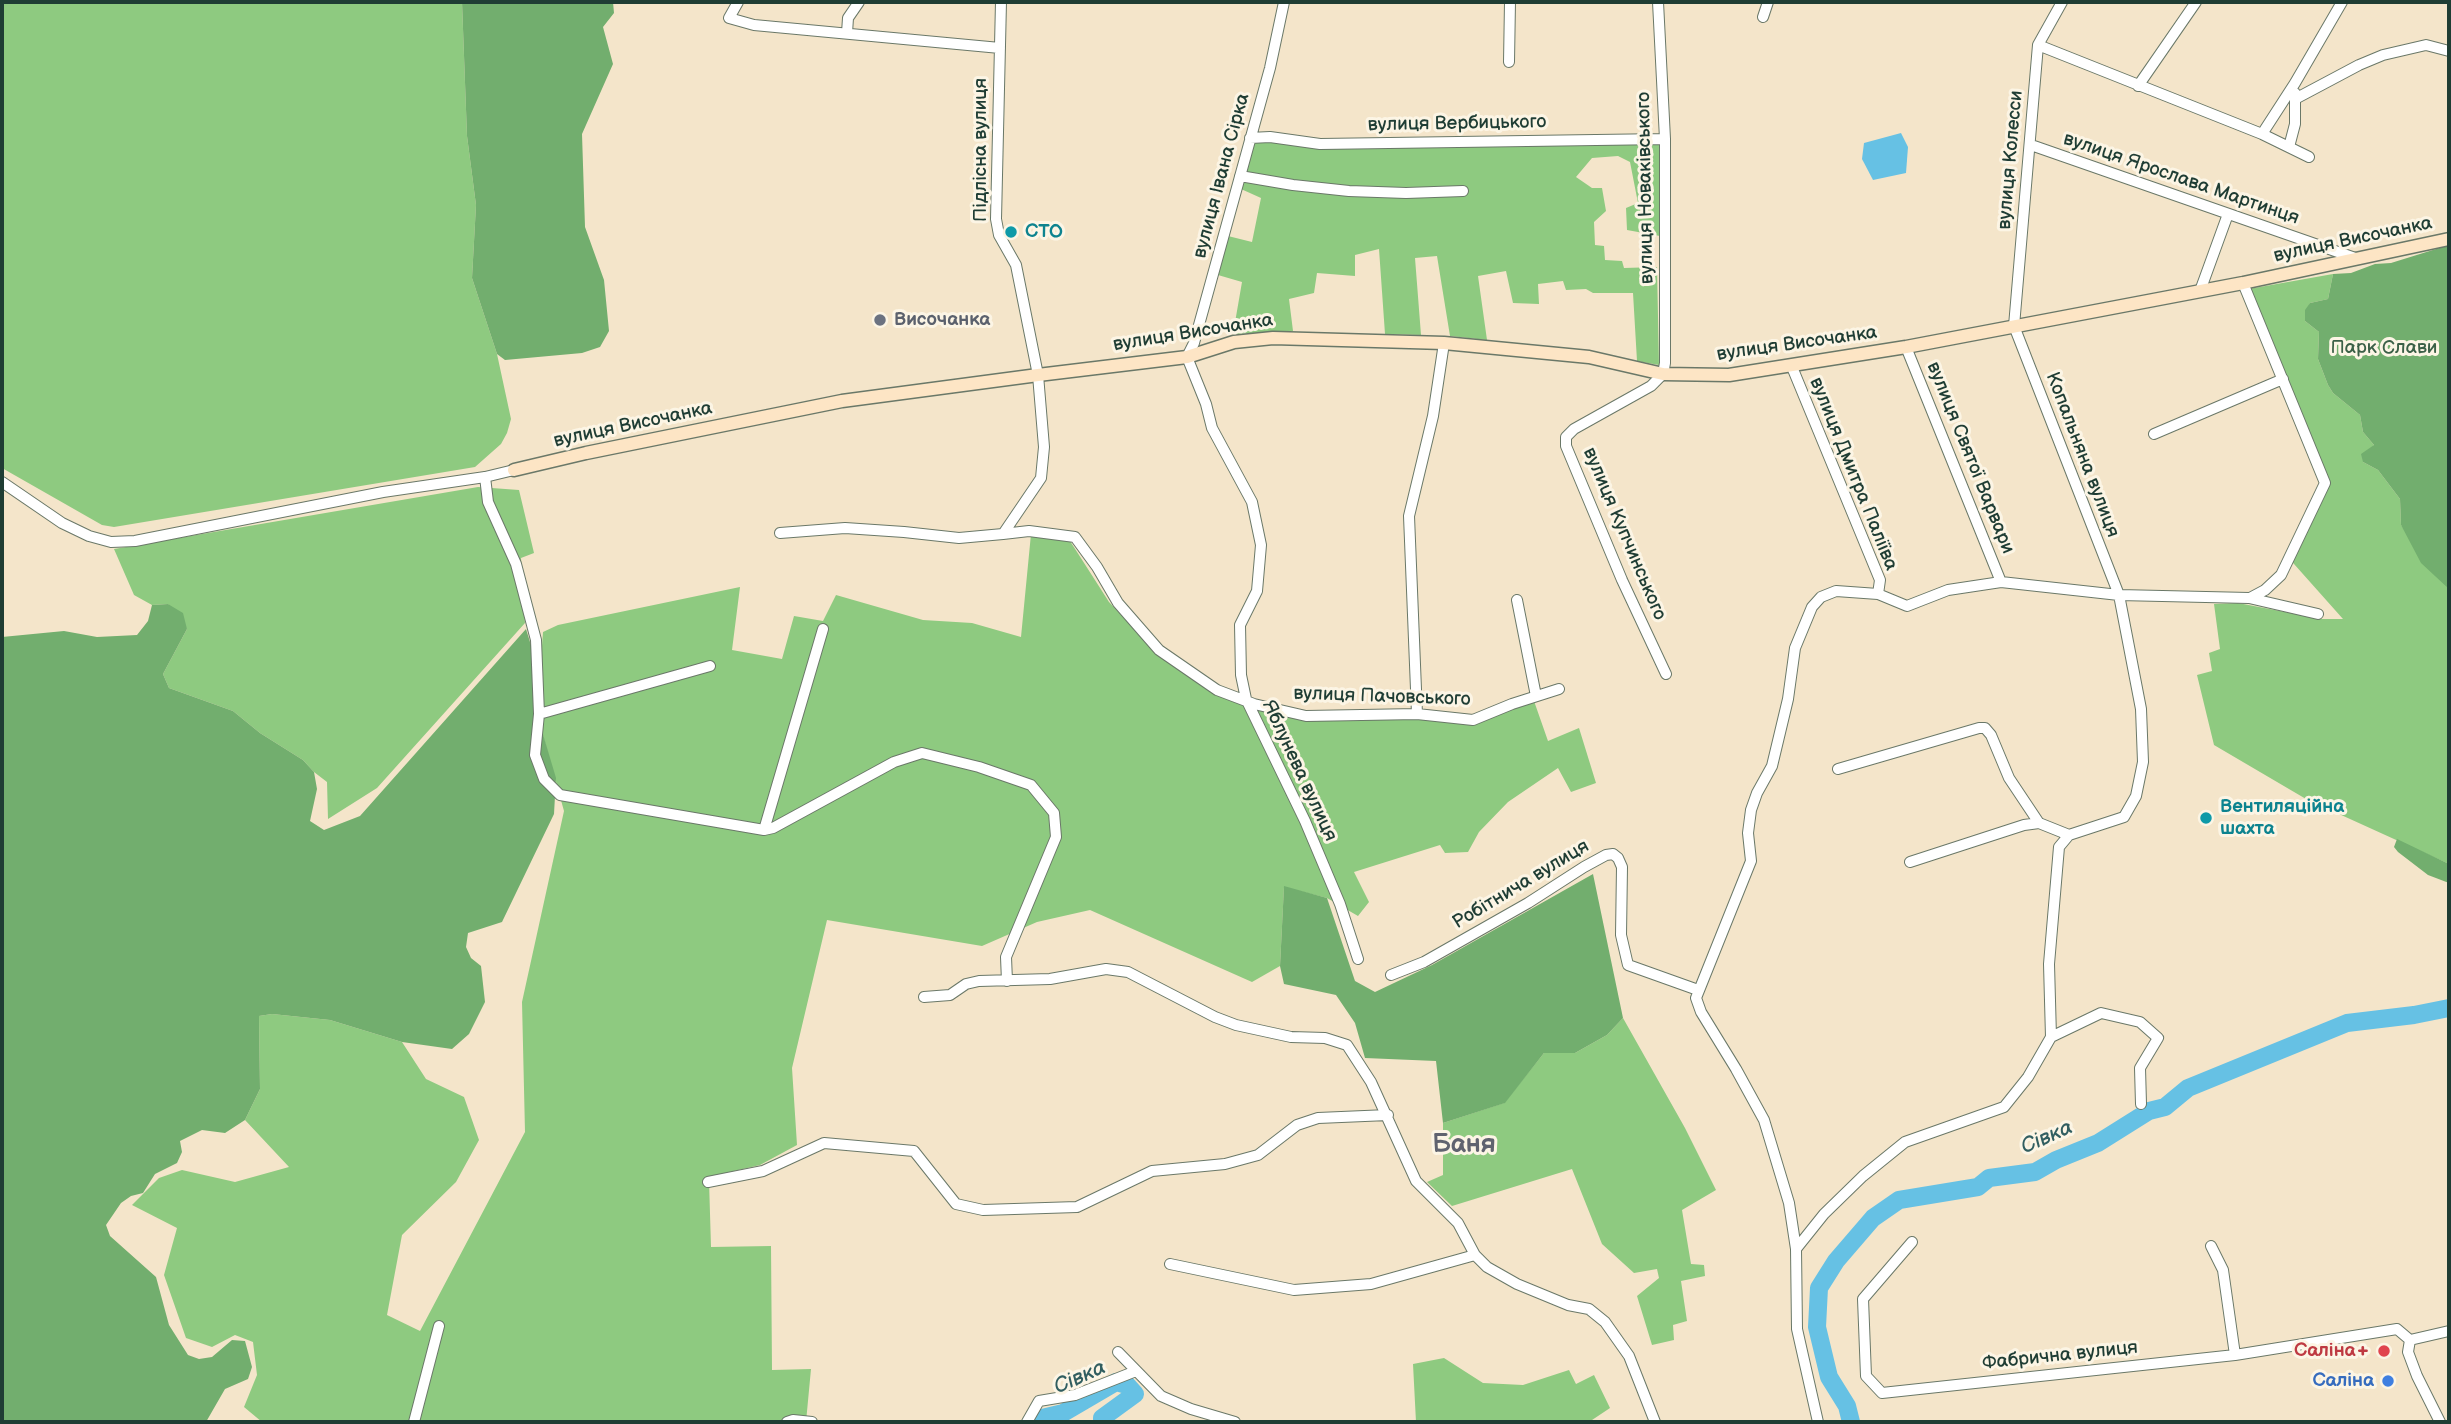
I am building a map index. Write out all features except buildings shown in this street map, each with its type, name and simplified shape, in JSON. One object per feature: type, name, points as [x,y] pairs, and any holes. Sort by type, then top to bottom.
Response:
[{"type":"street","points":[[738,2],[729,19],[754,25],[1000,48]]},
{"type":"street","points":[[847,33],[848,18],[859,2]]},
{"type":"street","name":"Підлісна вулиця","points":[[1001,2],[996,219],[999,235],[1016,265],[1038,374]]},
{"type":"street","name":"вулиця Івана Сірка","points":[[1187,357],[1194,343],[1270,68],[1284,2]]},
{"type":"street","points":[[1509,62],[1510,2]]},
{"type":"street","name":"вулиця Новаківського","points":[[1658,2],[1665,139],[1663,374]]},
{"type":"street","points":[[1763,17],[1768,2]]},
{"type":"street","name":"вулиця Колесси","points":[[2014,326],[2038,45],[2062,2]]},
{"type":"street","points":[[2138,86],[2196,2]]},
{"type":"street","points":[[2262,134],[2342,2]]},
{"type":"street","points":[[2038,45],[2262,134],[2309,157]]},
{"type":"street","points":[[2295,99],[2383,55],[2426,45],[2449,51]]},
{"type":"street","points":[[2289,148],[2295,124],[2295,83]]},
{"type":"street","name":"вулиця Вербицького","points":[[1250,138],[1270,137],[1320,144],[1665,139]]},
{"type":"street","name":"вулиця Ярослава Мартинця","points":[[2031,145],[2360,259]]},
{"type":"street","points":[[1240,176],[1349,191],[1463,191]]},
{"type":"street","points":[[2200,291],[2228,214]]},
{"type":"street","name":"вулиця Височанка","points":[[2,482],[62,523],[89,536],[111,542],[135,541],[383,492],[485,477],[586,453],[842,401],[1187,357],[1234,342],[1273,338],[1444,342],[1589,357],[1663,374],[1730,375],[1906,347],[2243,283],[2449,239]]},
{"type":"street","points":[[2243,283],[2325,483],[2281,575],[2265,590],[2249,598]]},
{"type":"street","name":"Копальняна вулиця","points":[[2014,326],[2119,595],[2141,709],[2143,762],[2136,796],[2124,817],[2069,835]]},
{"type":"street","points":[[1417,714],[1409,516],[1433,416],[1444,342]]},
{"type":"street","name":"вулиця Святої Варвари","points":[[1906,347],[2001,582]]},
{"type":"street","name":"Яблунева вулиця","points":[[1187,357],[1206,404],[1212,428],[1252,502],[1261,545],[1257,591],[1240,625],[1241,675],[1246,699],[1305,821],[1340,904],[1358,959]]},
{"type":"street","name":"вулиця Дмитра Паліїва","points":[[1792,367],[1880,580],[1878,594]]},
{"type":"street","points":[[1003,534],[1041,478],[1044,447],[1038,374]]},
{"type":"street","name":"вулиця Купчинського","points":[[1663,374],[1651,386],[1574,429],[1566,437],[1566,446],[1622,580],[1666,674]]},
{"type":"street","points":[[2154,434],[2283,379]]},
{"type":"street","points":[[485,477],[488,502],[516,564],[536,640],[539,714],[535,755],[544,779],[560,795],[764,830],[773,828],[894,762],[922,753],[979,767],[1031,785],[1054,813],[1056,837],[1006,957],[1007,981]]},
{"type":"street","name":"вулиця Пачовського","points":[[780,533],[845,528],[904,531],[959,538],[1029,531],[1075,537],[1118,603],[1159,650],[1217,690],[1254,704],[1306,716],[1417,714],[1473,720],[1559,689]]},
{"type":"street","points":[[1818,1422],[1797,1329],[1796,1249],[1789,1203],[1764,1120],[1737,1069],[1701,1012],[1696,998],[1751,861],[1748,833],[1751,810],[1772,766],[1788,699],[1795,648],[1811,607],[1821,597],[1836,591],[1878,594],[1907,606],[1948,590],[2001,582],[2119,595],[2249,598],[2318,614]]},
{"type":"street","points":[[1517,600],[1536,696]]},
{"type":"street","points":[[764,830],[823,629]]},
{"type":"street","points":[[539,714],[709,666]]},
{"type":"street","points":[[1838,769],[1979,728],[1985,729],[1991,735],[2009,778],[2039,823]]},
{"type":"street","points":[[1796,1249],[1824,1214],[1863,1176],[1905,1142],[2004,1107],[2028,1077],[2051,1037],[2049,964],[2059,847],[2069,835],[2039,823],[2024,825],[1910,862]]},
{"type":"street","name":"Робітнича вулиця","points":[[1391,975],[1434,956],[1528,904],[1584,867],[1613,854],[1622,867],[1620,935],[1628,965],[1698,990]]},
{"type":"street","points":[[924,997],[950,995],[966,984],[979,981],[1050,979],[1106,969],[1128,972],[1236,1025],[1291,1037],[1325,1038],[1347,1045],[1388,1115],[1416,1181],[1458,1223],[1475,1255],[1487,1267],[1517,1284],[1568,1305],[1589,1310],[1605,1322],[1629,1356],[1655,1422]]},
{"type":"street","points":[[2051,1037],[2101,1013],[2140,1022],[2158,1038],[2140,1068],[2141,1104]]},
{"type":"street","points":[[708,1182],[763,1171],[824,1143],[914,1152],[956,1204],[983,1210],[1077,1207],[1152,1171],[1225,1164],[1258,1155],[1297,1125],[1318,1118],[1388,1115]]},
{"type":"street","name":"Фабрична вулиця","points":[[1912,1242],[1863,1299],[1866,1376],[1882,1393],[2235,1355],[2397,1329],[2410,1340]]},
{"type":"street","points":[[2211,1246],[2223,1270],[2235,1355]]},
{"type":"street","points":[[1170,1264],[1294,1290],[1371,1284],[1475,1255]]},
{"type":"street","points":[[414,1422],[439,1326]]},
{"type":"street","points":[[2440,1422],[2408,1352],[2410,1340],[2449,1331]]},
{"type":"street","points":[[1118,1352],[1161,1396],[1191,1409],[1235,1422]]},
{"type":"street","points":[[1027,1422],[1039,1401],[1075,1395],[1136,1371]]},
{"type":"street","points":[[788,1422],[812,1422]]},
{"type":"green space","points":[[2,2],[462,2],[467,136],[476,205],[472,278],[497,354],[511,419],[501,444],[475,467],[114,527],[102,525],[2,468]]},
{"type":"green space","points":[[462,2],[613,2],[614,13],[603,27],[613,64],[582,134],[585,227],[604,280],[609,331],[600,347],[582,353],[505,360],[497,354],[472,278],[476,205],[467,136]]},
{"type":"green space","points":[[1661,134],[1660,236],[1627,230],[1626,208],[1638,203],[1630,162],[1618,156],[1592,158],[1576,177],[1592,188],[1602,188],[1606,211],[1594,222],[1595,245],[1604,246],[1605,260],[1622,261],[1624,268],[1657,267],[1659,365],[1637,361],[1633,293],[1566,290],[1563,281],[1538,284],[1539,304],[1513,303],[1506,271],[1478,276],[1487,340],[1450,336],[1437,256],[1415,258],[1421,335],[1385,334],[1379,249],[1355,255],[1355,276],[1317,273],[1314,293],[1289,299],[1293,331],[1233,334],[1242,282],[1218,275],[1228,236],[1252,242],[1261,198],[1241,189],[1254,141],[1591,140]]},
{"type":"green space","name":"Парк Слави","points":[[2449,245],[2449,589],[2421,563],[2401,525],[2400,499],[2378,470],[2363,462],[2361,454],[2374,445],[2363,432],[2360,415],[2333,393],[2328,385],[2318,359],[2319,332],[2305,321],[2305,310],[2310,303],[2328,299],[2333,274],[2351,273],[2375,264],[2391,263]]},
{"type":"green space","points":[[2333,274],[2328,299],[2310,303],[2305,321],[2319,332],[2318,359],[2333,393],[2360,415],[2363,432],[2374,445],[2363,462],[2378,470],[2400,499],[2401,525],[2449,589],[2449,864],[2306,799],[2214,745],[2197,675],[2212,671],[2209,653],[2220,649],[2214,604],[2238,603],[2322,619],[2343,619],[2286,555],[2323,481],[2243,290]]},
{"type":"green space","points":[[478,487],[519,490],[534,553],[521,558],[525,623],[377,788],[328,819],[327,782],[303,760],[260,733],[233,711],[169,688],[163,674],[187,629],[168,604],[152,605],[134,595],[114,549]]},
{"type":"green space","points":[[1031,534],[1070,541],[1109,602],[1156,652],[1239,703],[1278,716],[1411,719],[1475,724],[1534,701],[1548,741],[1579,728],[1596,783],[1571,792],[1558,768],[1508,802],[1479,832],[1468,852],[1445,853],[1440,845],[1354,872],[1369,902],[1358,916],[1327,898],[1284,887],[1280,966],[1252,982],[1090,910],[1037,922],[982,946],[827,920],[792,1068],[797,1145],[760,1165],[713,1176],[709,1180],[711,1247],[771,1246],[772,1370],[811,1369],[806,1422],[262,1422],[244,1407],[257,1375],[253,1342],[235,1335],[212,1347],[186,1338],[164,1275],[177,1228],[132,1205],[159,1178],[182,1170],[235,1182],[289,1167],[245,1120],[260,1089],[259,1016],[272,1014],[330,1020],[402,1042],[426,1079],[464,1097],[479,1140],[456,1182],[402,1235],[387,1315],[420,1331],[525,1132],[522,1002],[564,811],[537,714],[543,632],[558,625],[740,587],[732,650],[782,659],[794,616],[823,621],[836,595],[923,620],[972,623],[1021,637]]},
{"type":"green space","points":[[168,604],[183,613],[187,629],[163,674],[169,688],[233,711],[260,733],[303,760],[314,772],[317,789],[310,821],[324,830],[360,816],[526,629],[534,655],[537,714],[556,778],[554,814],[502,922],[468,933],[466,947],[471,958],[481,966],[485,1002],[469,1034],[452,1049],[402,1042],[330,1020],[272,1014],[259,1016],[260,1089],[245,1120],[225,1133],[202,1130],[180,1141],[182,1152],[177,1163],[155,1174],[143,1193],[131,1196],[121,1203],[106,1225],[110,1236],[156,1277],[169,1325],[188,1355],[199,1359],[212,1357],[232,1340],[245,1341],[252,1367],[248,1379],[225,1389],[206,1422],[2,1422],[2,637],[64,631],[97,637],[137,635],[148,621],[152,605]]},
{"type":"green space","points":[[2397,839],[2449,864],[2449,883],[2428,875],[2398,852],[2394,847]]},
{"type":"green space","points":[[1593,874],[1623,1018],[1607,1035],[1575,1053],[1544,1053],[1505,1103],[1443,1123],[1436,1061],[1365,1058],[1355,1023],[1336,995],[1284,984],[1280,966],[1284,886],[1327,898],[1355,981],[1375,992],[1432,965]]},
{"type":"green space","points":[[1623,1018],[1685,1128],[1716,1190],[1682,1210],[1691,1264],[1704,1265],[1705,1276],[1681,1281],[1687,1321],[1673,1325],[1674,1340],[1652,1345],[1637,1296],[1659,1278],[1657,1269],[1634,1273],[1602,1244],[1572,1169],[1452,1206],[1427,1182],[1443,1175],[1443,1123],[1504,1103],[1544,1053],[1575,1053],[1607,1035]]},
{"type":"green space","points":[[1444,1358],[1483,1383],[1523,1385],[1569,1370],[1576,1384],[1594,1375],[1610,1408],[1589,1422],[1416,1422],[1413,1364]]},
{"type":"water","points":[[1901,133],[1908,147],[1906,173],[1873,180],[1862,159],[1864,143]]},
{"type":"waterway","name":"Сівка","points":[[1851,1422],[1847,1406],[1829,1377],[1817,1327],[1819,1288],[1836,1261],[1873,1218],[1899,1200],[1978,1187],[1989,1178],[2035,1172],[2056,1160],[2098,1143],[2149,1111],[2165,1107],[2188,1088],[2347,1023],[2449,1008]]},
{"type":"waterway","name":"Сівка","points":[[1039,1422],[1042,1418],[1063,1413],[1116,1382],[1127,1385],[1135,1394],[1102,1418],[1102,1422]]},
{"type":"place","name":"СТО","points":[[1011,232]]},
{"type":"place","name":"Височанка","points":[[880,320]]},
{"type":"place","name":"Вентиляційна шахта","points":[[2206,818]]},
{"type":"place","name":"Саліна+","points":[[2384,1351]]},
{"type":"place","name":"Саліна","points":[[2388,1381]]},
{"type":"district","name":"Баня","points":[[1464,1145]]}]
